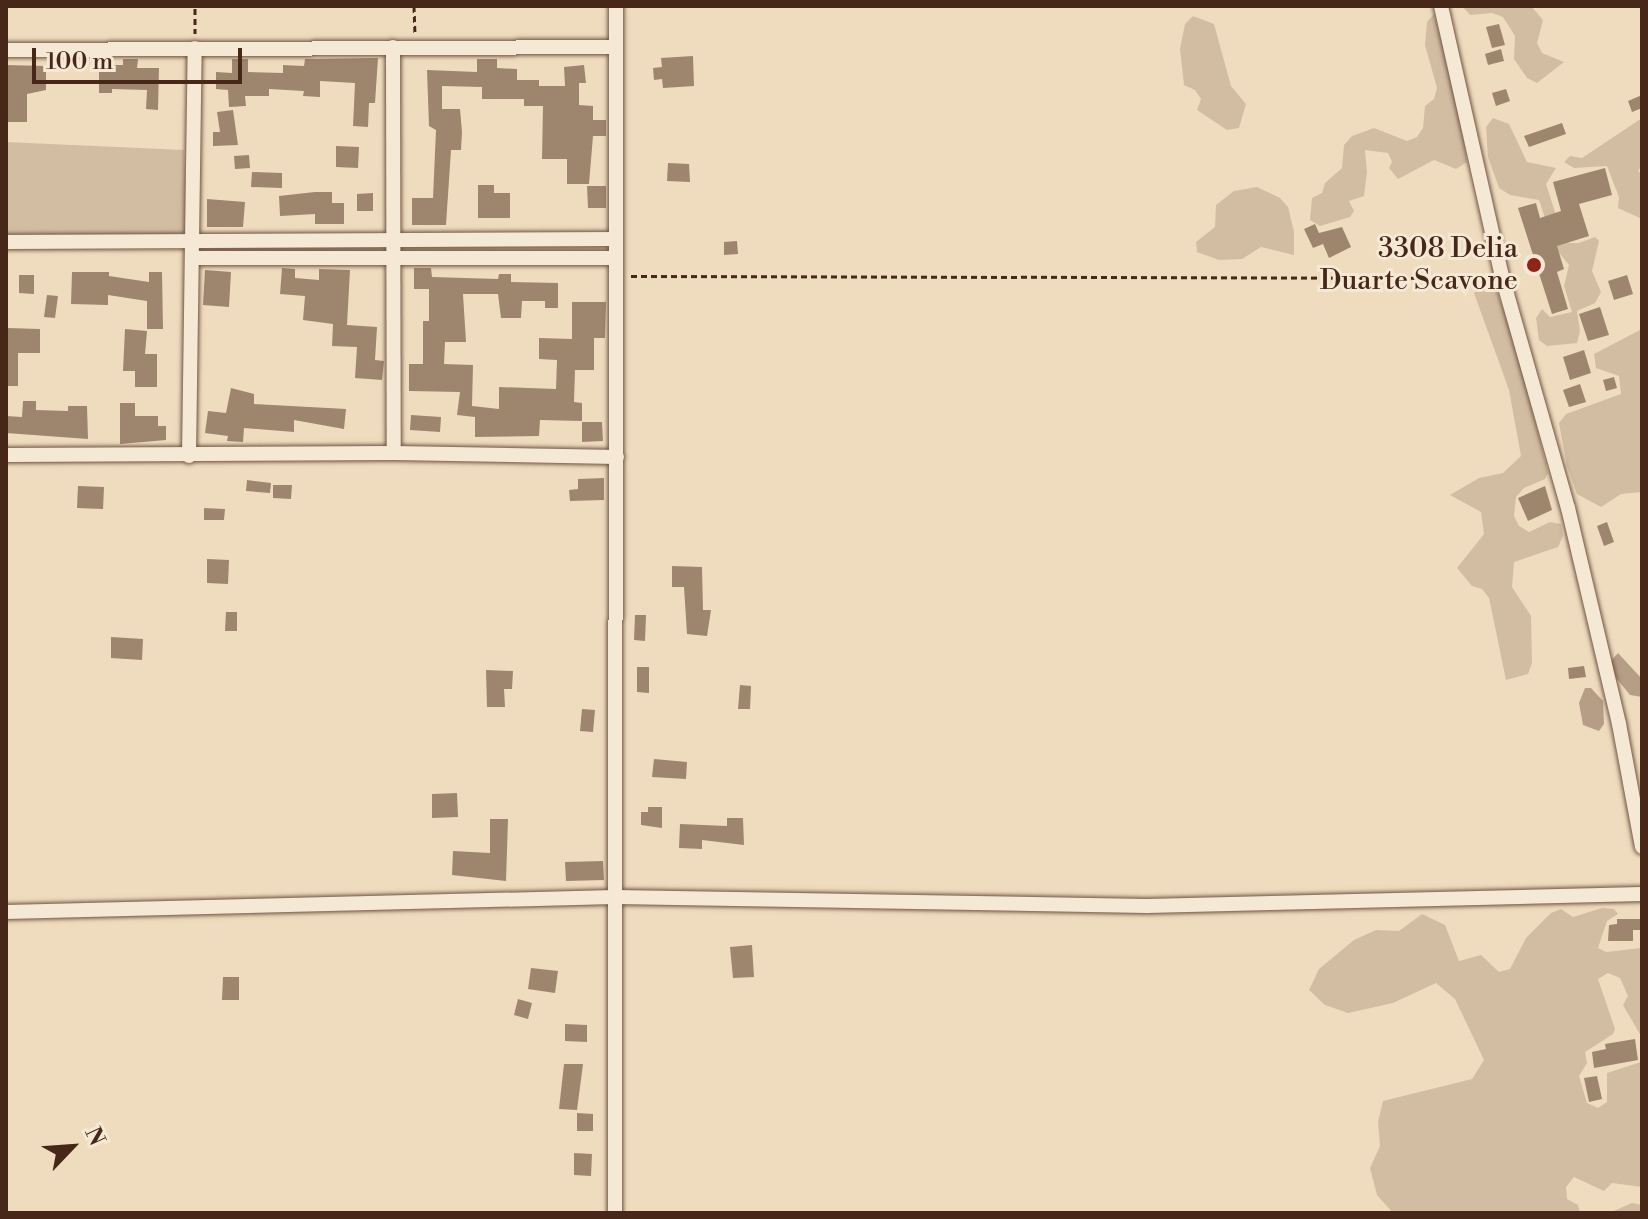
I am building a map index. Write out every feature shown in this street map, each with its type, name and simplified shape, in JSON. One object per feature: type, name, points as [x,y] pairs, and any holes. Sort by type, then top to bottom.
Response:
[{"type":"street","points":[[615,1213],[616,6]]},
{"type":"street","points":[[1441,6],[1503,278],[1568,508],[1619,724],[1642,847]]},
{"type":"street","points":[[393,47],[394,453]]},
{"type":"street","points":[[6,50],[615,47]]},
{"type":"street","points":[[189,456],[195,48]]},
{"type":"street","points":[[192,258],[616,239]]},
{"type":"street","points":[[6,242],[192,241],[616,258]]},
{"type":"street","points":[[6,455],[394,453],[617,457]]},
{"type":"street","points":[[6,912],[615,897],[1147,906],[1642,894]]},
{"type":"path","points":[[195,6],[195,48]]},
{"type":"path","points":[[414,6],[416,47]]},
{"type":"path","points":[[616,276],[1503,278]]},
{"type":"shaded area","points":[[1462,6],[1531,6],[1543,20],[1537,43],[1542,53],[1564,62],[1537,83],[1527,78],[1514,59],[1515,36],[1503,17],[1492,13],[1470,15]]},
{"type":"shaded area","points":[[1434,14],[1458,102],[1467,162],[1456,169],[1434,160],[1398,179],[1389,168],[1392,162],[1388,153],[1365,150],[1367,172],[1364,196],[1349,201],[1354,211],[1350,217],[1320,226],[1310,220],[1312,198],[1322,193],[1325,183],[1342,168],[1344,145],[1352,136],[1374,128],[1407,141],[1417,137],[1423,128],[1425,106],[1434,99],[1437,88],[1425,45],[1427,22]]},
{"type":"shaded area","points":[[1193,16],[1214,24],[1231,86],[1246,104],[1239,128],[1227,130],[1197,110],[1201,99],[1195,90],[1184,85],[1180,49],[1185,24]]},
{"type":"shaded area","points":[[1493,118],[1509,124],[1527,162],[1556,168],[1546,184],[1565,243],[1579,243],[1595,237],[1599,241],[1592,271],[1601,292],[1595,303],[1577,311],[1580,331],[1577,343],[1547,346],[1539,340],[1536,318],[1542,309],[1550,317],[1572,312],[1564,286],[1569,265],[1555,248],[1539,200],[1510,195],[1499,188],[1488,157],[1486,127]]},
{"type":"shaded area","points":[[1642,118],[1642,165],[1638,171],[1642,174],[1642,219],[1618,208],[1619,197],[1607,166],[1574,168],[1564,162],[1570,156],[1582,158]]},
{"type":"shaded area","points":[[6,142],[184,150],[187,234],[6,234]]},
{"type":"shaded area","points":[[1257,187],[1280,198],[1288,207],[1294,232],[1294,255],[1261,247],[1242,259],[1219,260],[1197,252],[1196,242],[1215,227],[1216,205],[1234,191]]},
{"type":"shaded area","points":[[1483,286],[1495,287],[1516,344],[1548,473],[1545,479],[1524,488],[1516,497],[1514,516],[1519,526],[1529,532],[1550,522],[1561,524],[1563,536],[1558,547],[1514,562],[1512,587],[1531,616],[1532,663],[1528,674],[1506,680],[1489,598],[1482,589],[1472,586],[1457,568],[1484,534],[1481,512],[1450,495],[1479,478],[1503,473],[1521,456],[1509,390],[1474,293]]},
{"type":"shaded area","points":[[1642,329],[1642,492],[1621,494],[1601,507],[1577,494],[1567,466],[1559,423],[1566,414],[1621,394],[1619,376],[1596,368],[1594,354]]},
{"type":"shaded area","points":[[1618,653],[1642,679],[1642,697],[1630,695],[1612,673],[1611,661]]},
{"type":"shaded area","points":[[1585,688],[1591,688],[1603,701],[1604,724],[1599,731],[1583,725],[1579,703]]},
{"type":"shaded area","points":[[1602,908],[1614,909],[1618,914],[1607,921],[1598,948],[1606,952],[1642,948],[1642,1187],[1612,1183],[1604,1191],[1574,1177],[1566,1187],[1567,1199],[1578,1205],[1580,1213],[1393,1213],[1377,1195],[1370,1168],[1380,1146],[1378,1122],[1383,1101],[1472,1079],[1484,1060],[1455,999],[1436,983],[1393,1003],[1348,1013],[1325,1005],[1309,990],[1319,969],[1354,940],[1376,930],[1399,931],[1422,914],[1445,925],[1459,961],[1481,955],[1499,972],[1510,969],[1526,938],[1551,913],[1561,909],[1573,917]],"holes":[[[1608,973],[1620,978],[1628,996],[1623,1005],[1641,1036],[1641,1062],[1607,1073],[1607,1102],[1598,1108],[1587,1103],[1579,1076],[1587,1063],[1585,1052],[1613,1034],[1615,1029],[1598,979]]]},
{"type":"shaded area","points":[[1632,1203],[1642,1205],[1642,1213],[1609,1213]]},
{"type":"building","points":[[1499,24],[1505,45],[1492,48],[1486,27]]},
{"type":"building","points":[[1501,49],[1504,61],[1488,65],[1485,54]]},
{"type":"building","points":[[693,56],[694,86],[663,88],[662,79],[654,80],[653,68],[662,67],[661,58]]},
{"type":"building","points":[[378,58],[375,103],[369,103],[368,127],[353,126],[355,83],[320,81],[320,97],[303,96],[304,91],[269,89],[269,96],[245,96],[246,106],[229,107],[228,90],[216,89],[216,72],[232,73],[232,59],[248,59],[248,72],[283,73],[283,65],[304,66],[305,59]]},
{"type":"building","points":[[123,59],[138,59],[137,68],[159,68],[158,110],[146,109],[147,90],[112,89],[112,93],[99,93],[99,65],[123,65]]},
{"type":"building","points":[[477,59],[497,59],[497,68],[517,69],[517,80],[539,80],[539,86],[565,86],[564,67],[584,65],[586,83],[579,83],[579,105],[593,106],[593,120],[606,120],[606,136],[593,136],[589,184],[567,184],[567,159],[542,159],[543,106],[524,106],[524,99],[482,99],[482,87],[442,86],[442,109],[460,109],[462,132],[461,150],[451,150],[446,225],[412,225],[412,198],[433,198],[436,130],[429,126],[427,70],[477,72]]},
{"type":"building","points":[[6,65],[46,66],[46,90],[27,94],[27,122],[7,122]]},
{"type":"building","points":[[1506,89],[1510,101],[1496,106],[1492,93]]},
{"type":"building","points":[[1642,95],[1642,108],[1632,112],[1628,101]]},
{"type":"building","points":[[233,110],[238,145],[213,146],[213,132],[220,132],[217,112]]},
{"type":"building","points":[[1562,123],[1566,134],[1529,147],[1524,136]]},
{"type":"building","points":[[336,146],[359,147],[358,168],[336,167]]},
{"type":"building","points":[[249,155],[250,168],[235,169],[234,156]]},
{"type":"building","points":[[668,163],[689,164],[690,182],[667,181]]},
{"type":"building","points":[[1605,168],[1612,195],[1579,204],[1589,236],[1557,246],[1564,269],[1557,272],[1568,309],[1552,314],[1518,208],[1536,203],[1540,218],[1561,211],[1553,182]]},
{"type":"building","points":[[252,172],[282,173],[282,188],[251,187]]},
{"type":"building","points":[[478,185],[494,185],[494,193],[510,193],[510,218],[478,218]]},
{"type":"building","points":[[587,186],[606,186],[606,208],[588,208]]},
{"type":"building","points":[[332,192],[332,203],[344,203],[344,224],[315,224],[315,214],[280,216],[279,196]]},
{"type":"building","points":[[373,193],[373,211],[357,211],[357,194]]},
{"type":"building","points":[[207,199],[245,202],[243,227],[207,227]]},
{"type":"building","points":[[1315,224],[1319,233],[1342,227],[1351,247],[1329,258],[1323,244],[1313,248],[1304,229]]},
{"type":"building","points":[[737,241],[738,254],[724,255],[724,242]]},
{"type":"building","points":[[282,268],[295,269],[295,278],[319,280],[319,269],[350,270],[347,325],[377,327],[375,360],[384,361],[382,380],[355,378],[357,347],[332,346],[333,324],[303,320],[305,296],[280,294]]},
{"type":"building","points":[[414,268],[431,268],[432,277],[498,279],[499,274],[511,274],[511,282],[558,283],[558,308],[545,308],[545,301],[522,301],[521,318],[501,318],[498,294],[463,294],[466,342],[445,342],[444,364],[473,365],[472,406],[499,409],[499,387],[556,389],[557,360],[539,359],[539,338],[572,339],[572,302],[606,302],[605,338],[594,338],[594,370],[575,370],[574,402],[582,403],[582,421],[540,420],[539,436],[475,437],[475,417],[457,415],[460,392],[409,391],[409,364],[423,364],[423,321],[429,321],[429,289],[414,289]]},
{"type":"building","points":[[205,270],[231,272],[229,307],[203,305]]},
{"type":"building","points":[[72,272],[109,272],[109,276],[149,282],[149,272],[162,272],[163,329],[147,329],[147,301],[108,295],[108,305],[71,304]]},
{"type":"building","points":[[19,275],[34,275],[34,294],[19,293]]},
{"type":"building","points":[[1627,275],[1633,294],[1614,300],[1608,281]]},
{"type":"building","points":[[47,295],[58,296],[55,318],[44,317]]},
{"type":"building","points":[[1600,307],[1609,335],[1588,341],[1579,314]]},
{"type":"building","points":[[7,328],[40,329],[40,353],[18,353],[18,386],[6,386]]},
{"type":"building","points":[[125,329],[147,331],[145,354],[157,354],[157,387],[135,387],[135,371],[123,371]]},
{"type":"building","points":[[1584,350],[1591,373],[1570,380],[1563,357]]},
{"type":"building","points":[[1614,377],[1617,388],[1606,391],[1603,380]]},
{"type":"building","points":[[1580,384],[1586,402],[1569,407],[1563,390]]},
{"type":"building","points":[[231,388],[254,394],[254,404],[346,409],[344,429],[294,420],[294,432],[244,428],[243,442],[227,441],[228,436],[205,433],[208,411],[226,413]]},
{"type":"building","points":[[23,401],[36,401],[36,410],[68,411],[68,406],[87,406],[88,439],[6,433],[6,416],[22,417]]},
{"type":"building","points":[[120,403],[135,403],[135,416],[158,416],[158,426],[166,426],[166,440],[120,444]]},
{"type":"building","points":[[411,415],[441,417],[440,432],[410,430]]},
{"type":"building","points":[[582,422],[602,422],[603,441],[582,442]]},
{"type":"building","points":[[604,478],[604,500],[570,501],[569,490],[578,489],[578,479]]},
{"type":"building","points":[[247,480],[271,483],[270,493],[246,491]]},
{"type":"building","points":[[273,485],[292,485],[291,499],[273,498]]},
{"type":"building","points":[[78,486],[104,487],[103,509],[77,508]]},
{"type":"building","points":[[1545,486],[1552,510],[1528,521],[1518,498]]},
{"type":"building","points":[[204,508],[225,509],[224,520],[204,520]]},
{"type":"building","points":[[1607,522],[1614,542],[1604,546],[1597,526]]},
{"type":"building","points":[[207,559],[229,560],[228,584],[207,583]]},
{"type":"building","points":[[672,566],[702,567],[703,610],[711,610],[707,636],[687,634],[684,587],[672,587]]},
{"type":"building","points":[[226,612],[237,612],[237,631],[225,631]]},
{"type":"building","points":[[635,615],[646,615],[645,641],[634,640]]},
{"type":"building","points":[[111,637],[143,639],[142,660],[111,658]]},
{"type":"building","points":[[1584,666],[1586,677],[1569,679],[1568,668]]},
{"type":"building","points":[[637,667],[649,667],[649,693],[637,692]]},
{"type":"building","points":[[486,670],[513,671],[512,689],[504,689],[505,707],[487,707]]},
{"type":"building","points":[[740,685],[751,686],[750,709],[738,709]]},
{"type":"building","points":[[582,709],[595,710],[593,732],[580,731]]},
{"type":"building","points":[[654,759],[687,762],[686,779],[652,777]]},
{"type":"building","points":[[457,793],[458,817],[432,818],[432,794]]},
{"type":"building","points":[[648,807],[662,807],[662,828],[641,825],[641,812],[648,812]]},
{"type":"building","points":[[727,818],[743,818],[744,845],[702,840],[702,849],[679,848],[680,824],[727,826]]},
{"type":"building","points":[[490,819],[508,819],[506,881],[452,875],[453,851],[490,853]]},
{"type":"building","points":[[603,861],[604,880],[566,881],[565,862]]},
{"type":"building","points":[[1617,919],[1640,919],[1640,930],[1633,930],[1633,941],[1608,941],[1609,925],[1617,924]]},
{"type":"building","points":[[752,945],[754,977],[733,978],[730,947]]},
{"type":"building","points":[[531,968],[558,971],[555,993],[528,989]]},
{"type":"building","points":[[223,977],[239,977],[239,1000],[222,1000]]},
{"type":"building","points":[[518,999],[532,1003],[528,1019],[514,1015]]},
{"type":"building","points":[[565,1024],[587,1025],[587,1042],[565,1041]]},
{"type":"building","points":[[1635,1039],[1638,1060],[1594,1068],[1592,1052],[1606,1049],[1605,1044]]},
{"type":"building","points":[[564,1064],[583,1064],[577,1110],[559,1109]]},
{"type":"building","points":[[1597,1076],[1602,1099],[1589,1102],[1584,1078]]},
{"type":"building","points":[[577,1113],[593,1114],[593,1131],[577,1131]]},
{"type":"building","points":[[574,1153],[592,1154],[591,1176],[574,1175]]},
{"type":"place","name":"3308 Delia Duarte Scavone","points":[[1534,265]]}]
